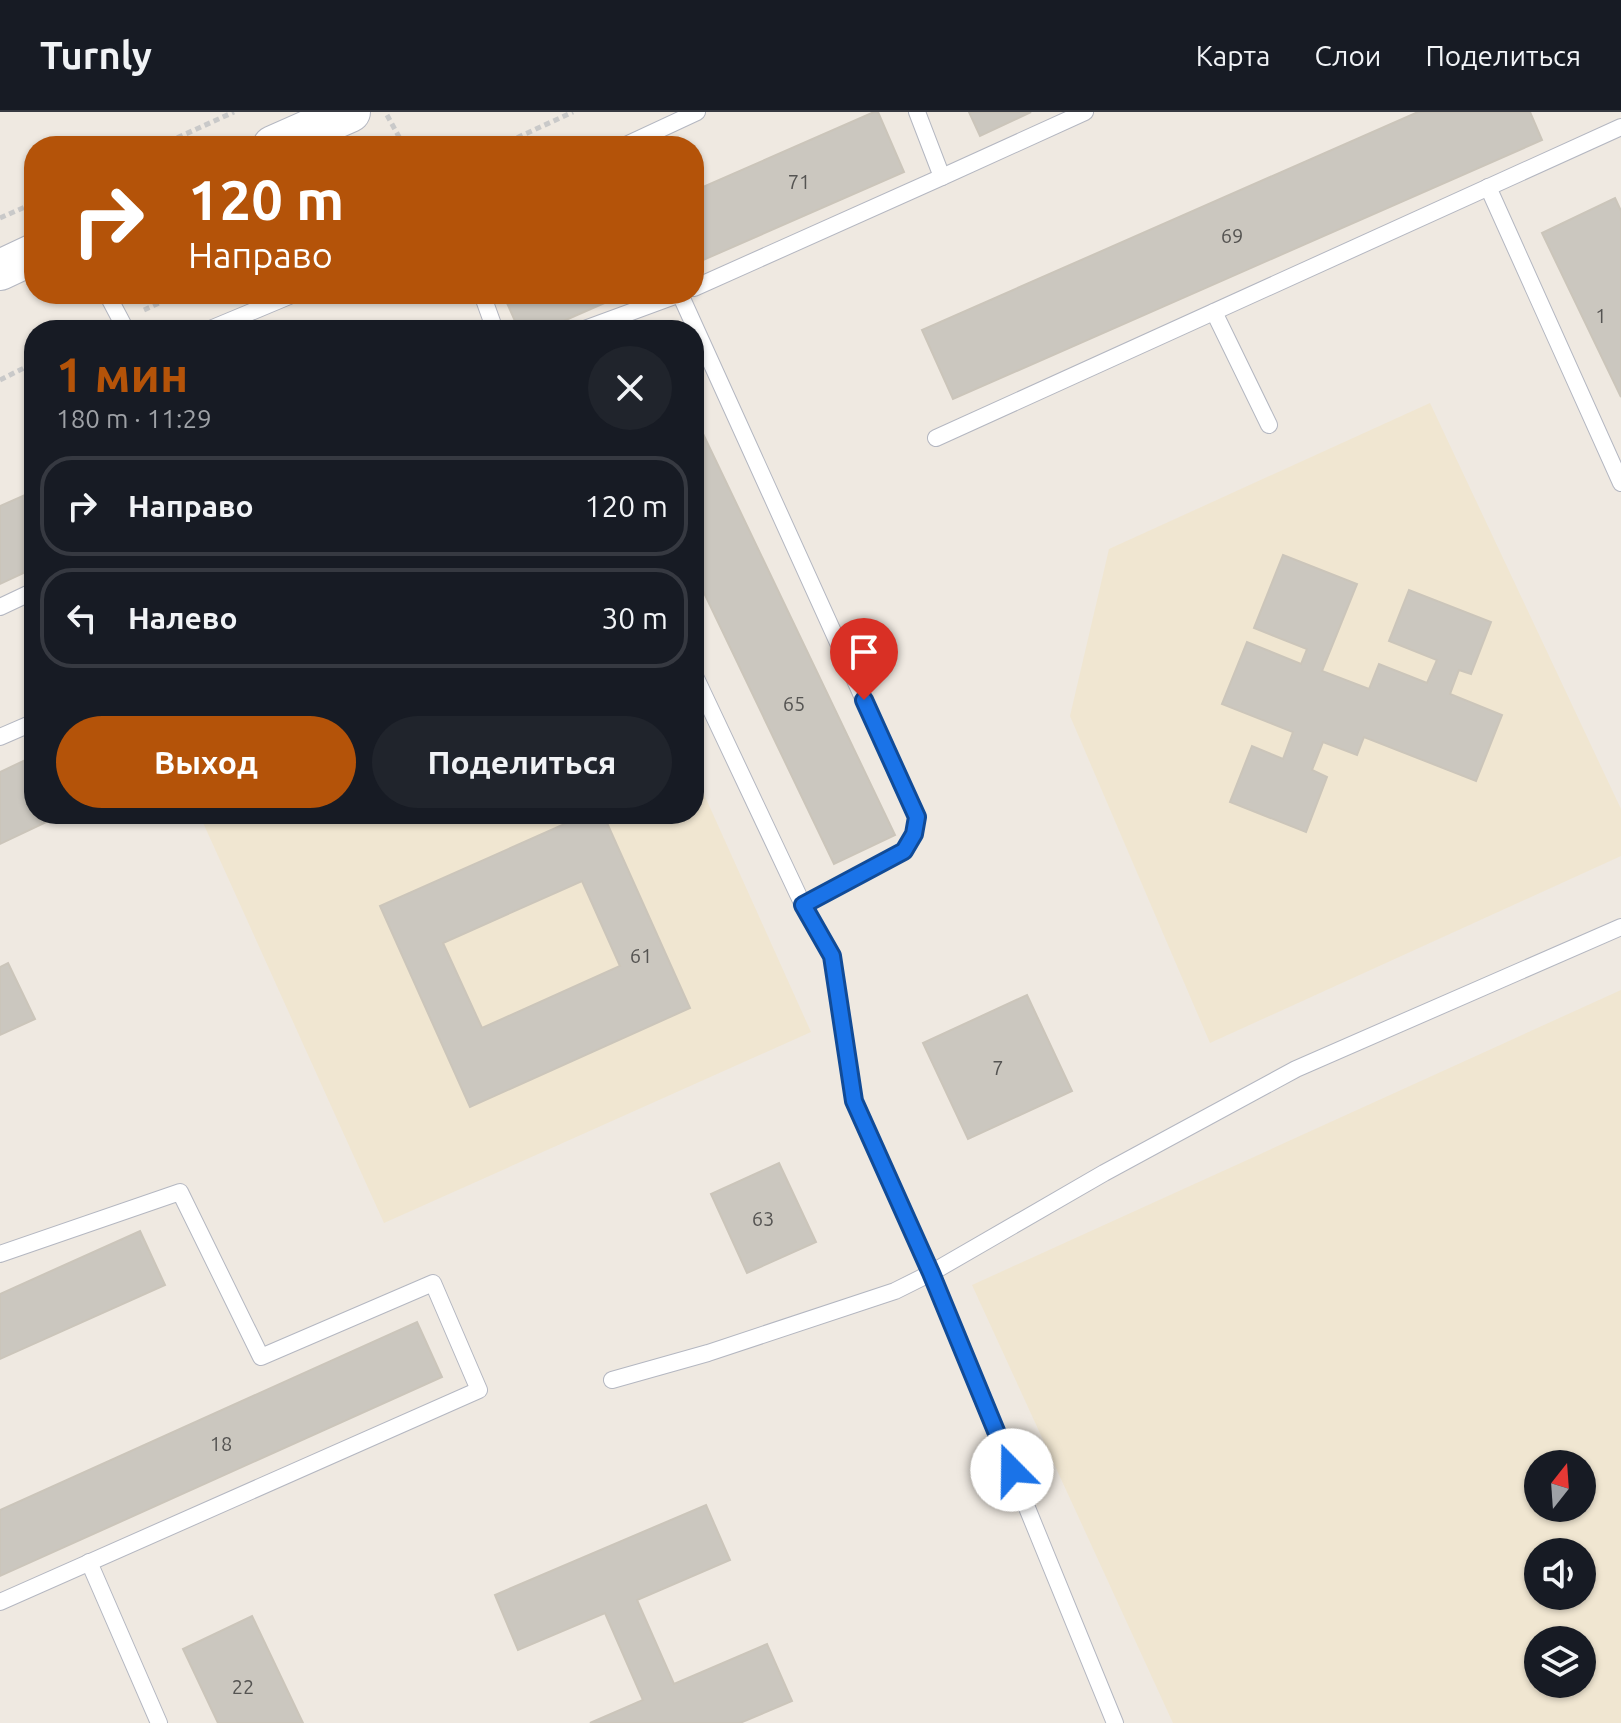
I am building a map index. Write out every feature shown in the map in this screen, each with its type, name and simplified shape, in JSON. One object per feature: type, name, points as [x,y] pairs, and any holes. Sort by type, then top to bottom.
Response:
[{"type":"street","points":[[295,136],[349,112]]},
{"type":"street","points":[[0,270],[24,259]]},
{"type":"lane","points":[[645,136],[697,112]]},
{"type":"lane","points":[[917,112],[942,177]]},
{"type":"lane","points":[[704,284],[1085,112]]},
{"type":"lane","points":[[936,438],[1621,127]]},
{"type":"lane","points":[[1488,187],[1621,483]]},
{"type":"lane","points":[[232,320],[270,304]]},
{"type":"lane","points":[[609,320],[653,304]]},
{"type":"lane","points":[[1214,312],[1269,425]]},
{"type":"lane","points":[[704,347],[917,817],[914,834],[904,851],[803,905]]},
{"type":"lane","points":[[0,607],[24,596]]},
{"type":"lane","points":[[704,695],[803,905],[832,956],[854,1101],[931,1273],[1115,1723]]},
{"type":"lane","points":[[0,737],[24,727]]},
{"type":"lane","points":[[612,1380],[708,1353],[895,1291],[1296,1069],[1621,927]]},
{"type":"lane","points":[[0,1254],[180,1192],[261,1357],[433,1283],[479,1390],[0,1602]]},
{"type":"lane","points":[[89,1562],[159,1723]]},
{"type":"path","points":[[181,136],[234,112]]},
{"type":"path","points":[[386,112],[399,136]]},
{"type":"path","points":[[521,136],[573,112]]},
{"type":"path","points":[[0,218],[24,207]]},
{"type":"path","points":[[0,380],[24,368]]},
{"type":"shaded area","points":[[1430,403],[1621,809],[1621,856],[1210,1043],[1070,716],[1109,549]]},
{"type":"shaded area","points":[[704,794],[811,1032],[384,1223],[204,824],[704,824]]},
{"type":"shaded area","points":[[1621,990],[1621,1723],[1173,1723],[972,1285]]},
{"type":"building","points":[[874,112],[878,112],[904,172],[704,260],[704,187]]},
{"type":"building","points":[[969,112],[1031,112],[980,136]]},
{"type":"building","points":[[1418,112],[1530,112],[1542,140],[953,399],[922,330]]},
{"type":"building","points":[[1615,198],[1621,211],[1621,397],[1542,233]]},
{"type":"building","points":[[507,304],[602,304],[566,320],[515,320]]},
{"type":"building","points":[[704,436],[895,835],[834,864],[704,593]]},
{"type":"building","points":[[24,495],[24,573],[0,584],[0,506]]},
{"type":"building","points":[[1283,555],[1357,584],[1322,671],[1369,689],[1379,664],[1427,683],[1437,660],[1389,641],[1409,590],[1491,622],[1471,674],[1459,670],[1450,694],[1502,715],[1476,781],[1364,737],[1357,755],[1323,742],[1312,770],[1327,777],[1306,832],[1230,802],[1252,746],[1283,759],[1293,732],[1222,704],[1247,642],[1301,664],[1307,649],[1254,628]]},
{"type":"building","points":[[24,761],[24,824],[42,824],[0,844],[0,772]]},
{"type":"building","points":[[564,824],[607,824],[690,1008],[470,1107],[380,906]],"holes":[[[582,881],[620,966],[482,1028],[443,943]]]},
{"type":"building","points":[[8,963],[35,1019],[0,1035],[0,967]]},
{"type":"building","points":[[1027,995],[1072,1091],[968,1139],[923,1043]]},
{"type":"building","points":[[779,1163],[816,1242],[747,1273],[711,1194]]},
{"type":"building","points":[[140,1231],[165,1285],[0,1359],[0,1294]]},
{"type":"building","points":[[417,1322],[442,1377],[0,1576],[0,1510]]},
{"type":"building","points":[[706,1505],[730,1560],[637,1600],[674,1684],[767,1644],[792,1701],[740,1723],[590,1723],[643,1700],[605,1613],[518,1650],[495,1595]]},
{"type":"building","points":[[252,1616],[303,1723],[218,1723],[183,1649]]},
{"type":"route","points":[[864,700],[917,817],[914,834],[904,851],[803,905],[832,956],[854,1101],[931,1273],[1012,1470]]}]
